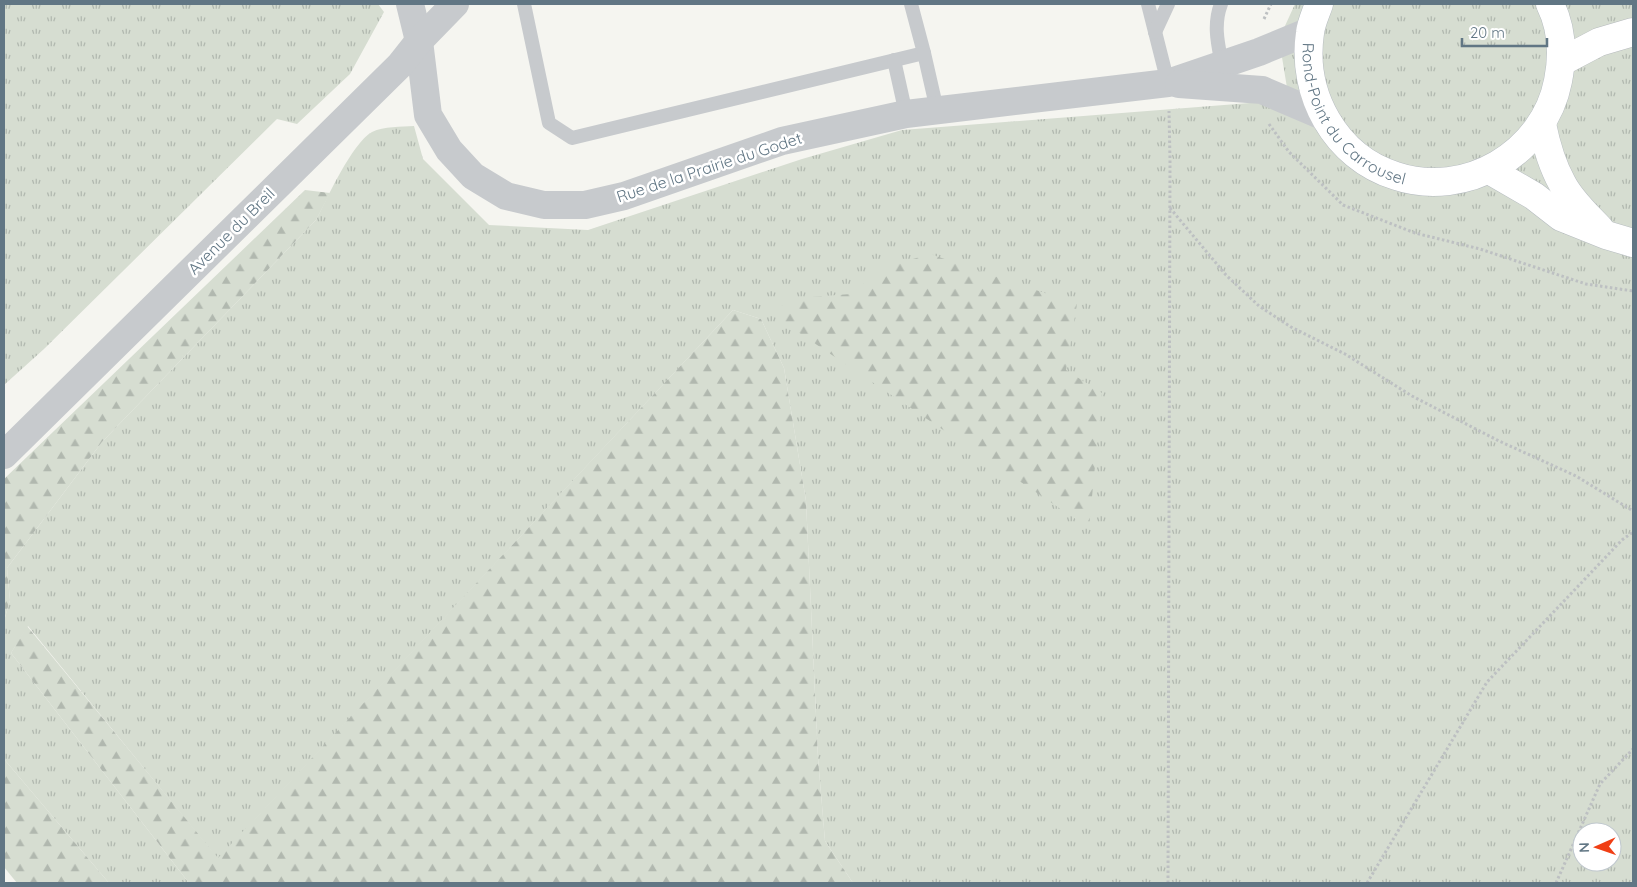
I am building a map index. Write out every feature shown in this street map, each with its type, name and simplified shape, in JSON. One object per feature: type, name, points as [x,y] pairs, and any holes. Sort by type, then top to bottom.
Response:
[{"type":"main road","name":"Rond-Point du Carrousel","points":[[1319,4],[1310,31],[1308,53],[1309,74],[1323,116],[1342,142],[1367,162],[1395,176],[1427,182],[1459,180],[1489,170],[1510,158],[1522,148],[1542,124],[1556,94],[1562,62],[1560,34],[1550,4]]},
{"type":"main road","points":[[1562,62],[1599,42],[1633,32]]},
{"type":"main road","points":[[1542,124],[1548,150],[1562,184],[1574,202],[1606,235]]},
{"type":"main road","points":[[1489,170],[1534,196],[1561,217],[1606,235],[1633,243]]},
{"type":"street","name":"Rue de la Prairie du Godet","points":[[410,4],[419,41],[428,114],[450,150],[473,176],[506,196],[544,205],[585,204],[624,196],[782,141],[906,114],[1168,83],[1262,90],[1323,116]]},
{"type":"street","name":"Avenue du Breil","points":[[4,456],[400,65],[419,41],[455,4]]},
{"type":"street","name":"Rue de la Prairie du Godet","points":[[1168,83],[1259,52],[1310,31]]},
{"type":"lane","points":[[524,4],[549,123],[572,138],[924,52]]},
{"type":"lane","points":[[911,4],[937,110]]},
{"type":"lane","points":[[1148,4],[1168,83]]},
{"type":"lane","points":[[1155,32],[1168,4]]},
{"type":"lane","points":[[1221,4],[1218,11],[1216,31],[1222,65]]},
{"type":"lane","points":[[894,60],[906,114]]},
{"type":"path","points":[[1168,83],[1168,883]]},
{"type":"path","points":[[1262,90],[1261,102],[1270,125],[1289,152],[1343,205],[1415,233],[1480,250],[1586,284],[1633,291]]},
{"type":"path","points":[[1169,207],[1226,275],[1259,306],[1291,327],[1345,354],[1412,396],[1499,441],[1576,476],[1633,511]]},
{"type":"path","points":[[1367,883],[1487,682],[1622,540],[1633,532]]},
{"type":"path","points":[[1556,883],[1600,784],[1633,749]]},
{"type":"green space","points":[[4,4],[378,4],[384,12],[350,74],[297,124],[277,119],[44,349],[4,385]]},
{"type":"green space","points":[[1295,4],[1633,4],[1633,883],[853,883],[825,841],[818,758],[806,501],[784,368],[761,319],[733,310],[218,859],[28,626],[11,653],[189,883],[109,883],[4,759],[4,621],[10,600],[7,568],[102,442],[316,220],[348,159],[364,138],[372,132],[387,128],[414,126],[423,159],[489,225],[588,230],[802,159],[902,130],[1289,100],[1279,39]]},
{"type":"green space","points":[[305,190],[330,193],[316,220],[102,442],[7,568],[10,600],[4,621],[4,479]]},
{"type":"green space","points":[[930,254],[1077,304],[1066,370],[1102,393],[1089,528],[780,320],[783,299],[851,294],[882,268]]},
{"type":"green space","points":[[733,310],[761,319],[784,368],[806,501],[818,758],[825,841],[853,883],[189,883],[11,653],[27,626],[218,858]]},
{"type":"green space","points":[[4,759],[109,883],[17,883],[4,867]]}]
